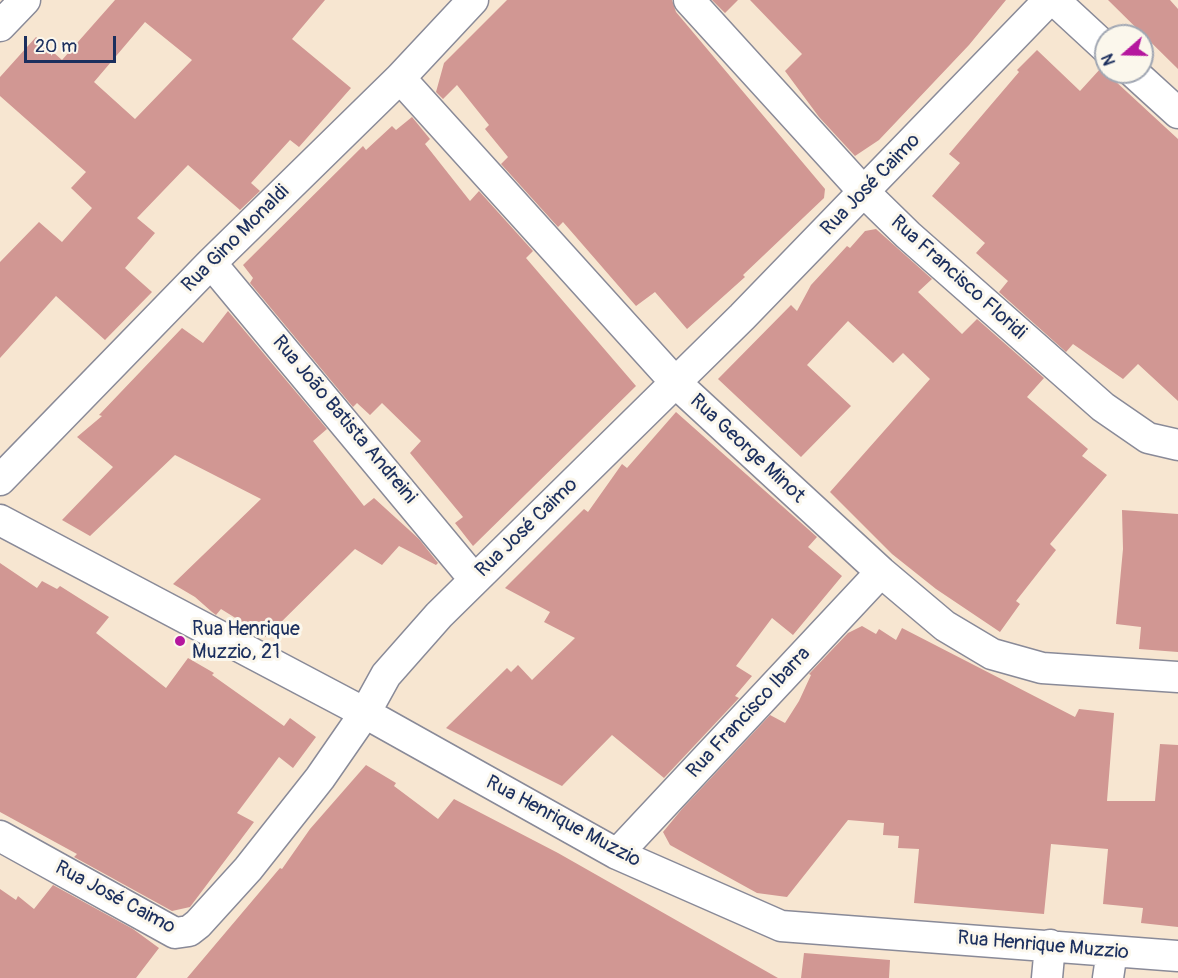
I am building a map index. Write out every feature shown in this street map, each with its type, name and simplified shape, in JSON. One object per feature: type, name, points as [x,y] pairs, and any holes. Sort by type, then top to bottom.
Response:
[{"type":"street","points":[[0,26],[25,0]]},
{"type":"street","name":"Rua Gino Monaldi","points":[[0,480],[212,262],[400,78],[473,0]]},
{"type":"street","name":"Rua Francisco Floridi","points":[[689,0],[863,191],[908,235],[1103,407],[1148,438],[1178,445]]},
{"type":"street","name":"Rua José Caimo","points":[[0,836],[175,933],[182,934],[198,924],[248,869],[320,778],[365,713],[386,675],[474,579],[676,383],[1049,0]]},
{"type":"street","points":[[1054,0],[1094,37]]},
{"type":"street","name":"Rua George Minot","points":[[400,78],[676,383],[881,572],[945,626],[992,654],[1042,668],[1178,677]]},
{"type":"street","points":[[1146,84],[1178,113]]},
{"type":"street","name":"Rua João Batista Andreini","points":[[212,262],[474,579]]},
{"type":"street","name":"Rua Henrique Muzzio","points":[[0,520],[365,713],[617,854],[782,926],[1050,945],[1110,964],[1178,956]]},
{"type":"street","name":"Rua Francisco Ibarra","points":[[617,854],[881,572]]},
{"type":"street","points":[[1047,978],[1050,945]]},
{"type":"building","points":[[115,0],[325,0],[292,39],[351,88],[299,147],[290,140],[251,183],[260,191],[240,210],[188,165],[137,218],[155,233],[125,268],[152,292],[105,340],[56,296],[0,358],[0,262],[39,222],[62,242],[92,208],[71,188],[86,172],[0,96],[0,77],[36,37],[62,60]],"holes":[[[145,22],[192,60],[135,119],[94,82]]]},
{"type":"building","points":[[507,0],[672,0],[676,12],[825,189],[824,198],[743,275],[745,277],[687,329],[655,292],[636,306],[563,222],[558,227],[501,164],[508,157],[485,129],[489,125],[457,85],[443,99],[436,92],[444,63]]},
{"type":"building","points":[[712,0],[738,0],[725,13]]},
{"type":"building","points":[[750,0],[1006,0],[969,45],[879,140],[855,156],[819,117],[785,71],[802,54]]},
{"type":"building","points":[[1108,0],[1170,0],[1178,9],[1178,69],[1154,45],[1154,24],[1132,24]]},
{"type":"building","points":[[1037,50],[1080,91],[1094,76],[1094,84],[1118,84],[1178,139],[1178,401],[1138,364],[1123,379],[1073,344],[1066,352],[999,292],[1008,281],[976,253],[985,243],[932,196],[960,163],[949,154],[1019,72],[1017,70]]},
{"type":"building","points":[[412,117],[430,139],[425,144],[470,201],[479,191],[533,251],[526,258],[636,386],[473,546],[455,523],[463,517],[410,453],[421,441],[382,403],[370,415],[357,403],[353,407],[250,283],[253,278],[243,265],[363,146],[366,150],[392,126],[396,130]]},
{"type":"building","points":[[876,229],[932,279],[918,292],[962,334],[977,319],[1044,378],[1027,397],[1088,449],[1082,456],[1107,475],[1050,544],[1056,550],[1016,601],[1020,604],[1000,632],[936,589],[892,554],[830,492],[930,379],[903,353],[893,363],[848,321],[807,365],[851,406],[801,457],[718,379],[791,305],[797,311],[811,285],[847,246],[850,248],[865,231]]},
{"type":"building","points":[[228,311],[327,429],[313,441],[364,506],[374,498],[419,539],[438,563],[436,565],[399,546],[382,565],[355,549],[266,637],[221,609],[216,615],[195,597],[173,584],[261,499],[175,455],[90,536],[62,520],[113,467],[77,437],[102,416],[99,415],[182,328],[203,343]]},
{"type":"building","points":[[676,412],[817,537],[808,547],[842,576],[793,635],[772,618],[736,666],[752,676],[735,696],[739,698],[664,778],[612,735],[562,786],[446,728],[507,668],[511,672],[518,665],[532,680],[575,638],[544,622],[550,612],[505,588],[584,509],[588,512],[622,464],[627,468]]},
{"type":"building","points":[[1122,510],[1178,514],[1178,652],[1139,649],[1141,627],[1116,624],[1123,549]]},
{"type":"building","points":[[0,563],[37,588],[42,581],[57,589],[60,586],[109,617],[96,633],[166,688],[188,658],[214,673],[212,675],[284,726],[290,718],[316,737],[293,768],[279,757],[237,813],[254,822],[190,907],[172,911],[74,857],[77,854],[0,812]]},
{"type":"building","points":[[862,626],[876,634],[879,629],[896,640],[902,628],[1075,717],[1079,709],[1114,713],[1107,801],[1155,801],[1160,744],[1178,745],[1178,927],[1141,923],[1143,908],[1103,904],[1108,849],[1051,844],[1044,914],[914,903],[919,849],[898,848],[899,836],[883,835],[884,823],[848,820],[787,897],[757,893],[670,845],[663,832],[682,809],[770,715],[785,723],[799,701],[811,675],[809,674],[848,633]]},
{"type":"building","points":[[366,765],[396,783],[394,786],[438,819],[454,799],[558,853],[778,978],[187,978],[280,868],[282,869],[310,829]]},
{"type":"building","points":[[53,885],[133,929],[159,948],[136,978],[0,978],[0,889],[16,900],[18,896],[34,909]]},
{"type":"building","points":[[804,953],[890,960],[889,978],[801,978]]},
{"type":"place","name":"Rua Henrique Muzzio, 21","points":[[180,641]]}]
